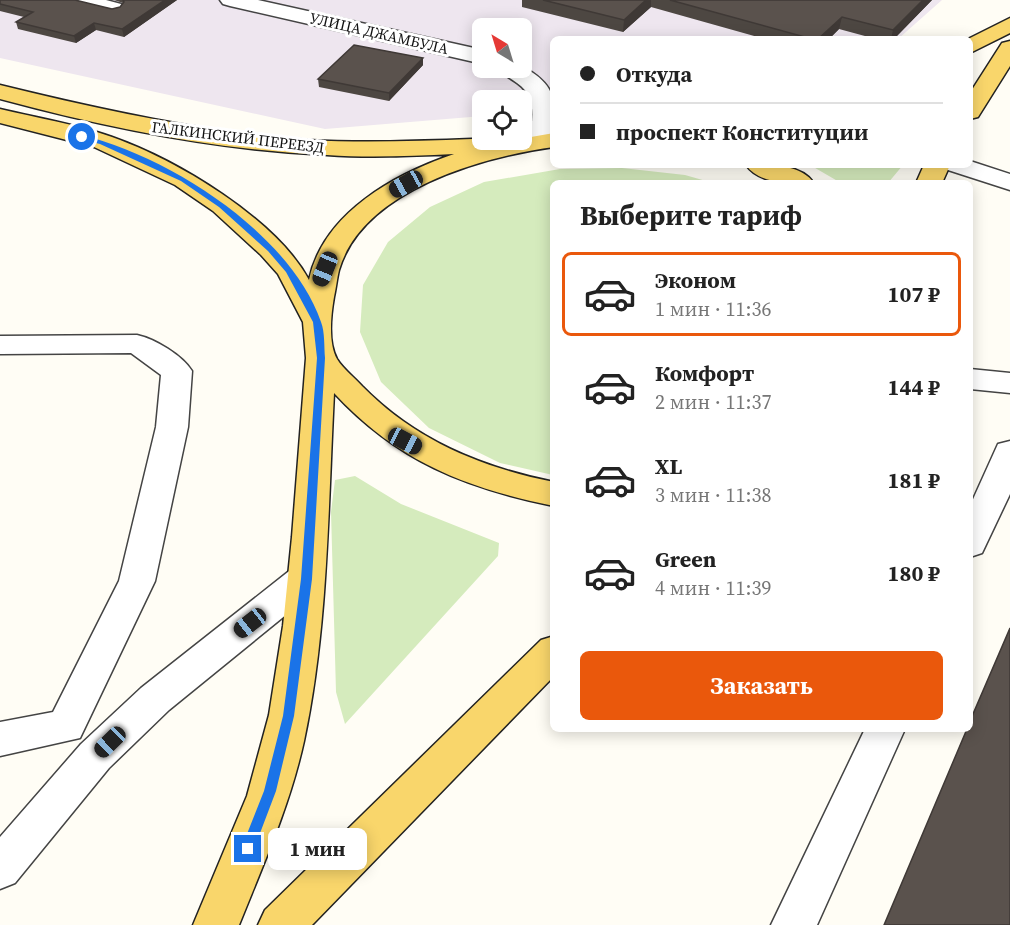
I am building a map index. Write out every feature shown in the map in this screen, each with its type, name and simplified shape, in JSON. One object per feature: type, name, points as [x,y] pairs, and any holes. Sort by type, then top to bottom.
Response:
[{"type":"main road","points":[[973,45],[1010,24]]},
{"type":"main road","points":[[973,106],[1010,48]]},
{"type":"main road","name":"ГАЛКИНСКИЙ ПЕРЕЕЗД","points":[[0,92],[58,108],[178,133],[309,147],[472,146]]},
{"type":"main road","points":[[0,116],[103,142],[184,180],[222,205],[271,249],[290,271],[319,340],[364,408],[405,441],[456,468],[518,488],[550,493]]},
{"type":"main road","points":[[532,143],[548,141]]},
{"type":"main road","points":[[216,925],[270,791],[288,716],[306,579],[319,340],[318,286],[332,252],[355,221],[386,195],[425,173],[468,156],[494,150]]},
{"type":"main road","points":[[766,168],[794,180]]},
{"type":"main road","points":[[281,925],[550,655]]},
{"type":"street","points":[[79,0],[114,8]]},
{"type":"street","name":"УЛИЦА ДЖАМБУЛА","points":[[242,1],[472,54]]},
{"type":"street","points":[[525,78],[542,93],[546,104],[548,141]]},
{"type":"street","points":[[966,168],[1010,182]]},
{"type":"street","points":[[0,345],[137,344],[177,372],[172,427],[136,581],[127,601],[66,726],[0,739]]},
{"type":"street","points":[[973,379],[1010,383]]},
{"type":"street","points":[[973,538],[1008,466]]},
{"type":"street","points":[[0,868],[95,756],[155,699],[306,579]]},
{"type":"street","points":[[794,925],[884,732]]},
{"type":"shaded area","points":[[0,0],[942,0],[901,36],[550,36],[550,106],[532,109],[532,90],[472,90],[472,117],[325,129],[0,58]]},
{"type":"green space","points":[[622,168],[685,175],[702,180],[550,180],[550,474],[500,463],[429,428],[381,382],[360,332],[363,285],[388,242],[430,207],[484,182],[560,169]]},
{"type":"green space","points":[[815,168],[900,168],[890,180],[836,180]]},
{"type":"green space","points":[[355,476],[401,504],[499,543],[498,556],[345,724],[336,692],[331,512],[335,480]]},
{"type":"building","points":[[0,0],[75,0],[112,9],[120,7],[123,0],[165,0],[122,29],[94,23],[74,36],[16,22],[33,12],[0,4]]},
{"type":"building","points":[[543,0],[646,0],[624,20]]},
{"type":"building","points":[[670,0],[923,0],[893,30],[842,17],[821,36],[801,36]]},
{"type":"building","points":[[354,45],[423,58],[389,93],[318,79]]},
{"type":"building","points":[[1010,628],[1010,925],[884,925],[966,732],[973,732],[973,714]]},
{"type":"route","points":[[82,137],[103,142],[184,180],[222,205],[271,249],[290,271],[317,322],[321,358],[306,579],[288,716],[270,791],[248,849]]}]
